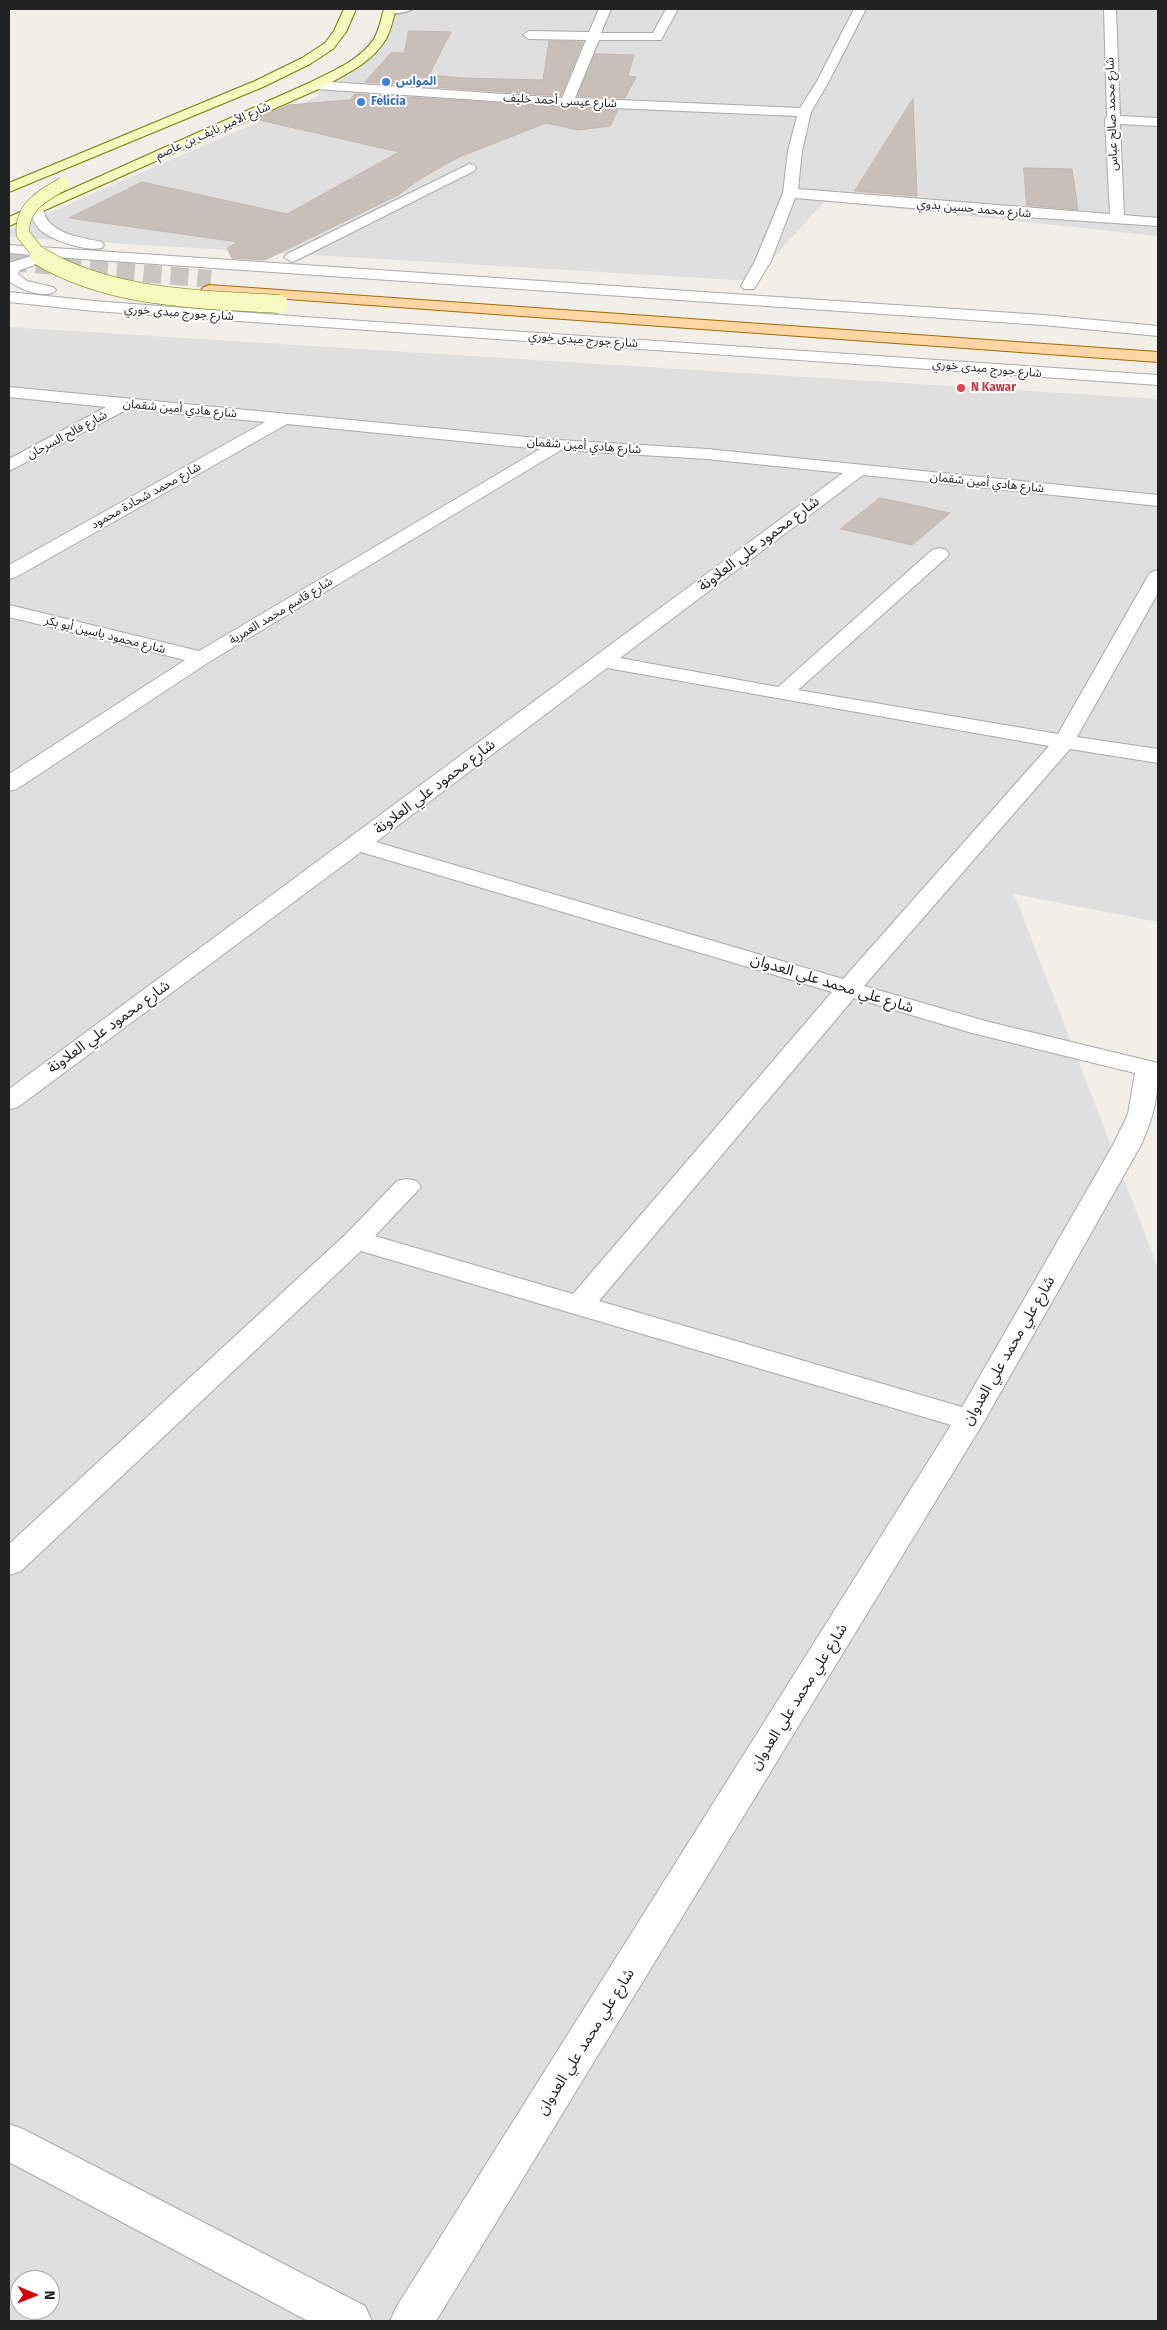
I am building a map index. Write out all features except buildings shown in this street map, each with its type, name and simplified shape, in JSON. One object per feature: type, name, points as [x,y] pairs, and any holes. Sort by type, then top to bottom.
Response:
[{"type":"main road","name":"شارع الأمير نايف بن عاصم","points":[[9,188],[259,84],[306,61],[329,46],[340,32],[350,9]]},
{"type":"main road","name":"شارع الأمير نايف بن عاصم","points":[[9,222],[316,85],[354,64],[380,38],[390,10]]},
{"type":"main road","points":[[259,84],[260,90],[256,97],[246,103],[145,146],[46,193],[29,209],[24,220],[22,232],[31,249],[54,265],[70,274],[93,281],[142,291],[279,304]]},
{"type":"main road","points":[[1158,346],[718,313],[210,284],[1158,356]]},
{"type":"street","points":[[566,102],[605,9]]},
{"type":"street","points":[[529,35],[658,37],[672,9]]},
{"type":"street","points":[[750,286],[763,262],[790,192],[795,151],[804,112],[822,83],[860,9]]},
{"type":"street","name":"شارع محمد صالح عباس","points":[[1110,9],[1112,118],[1117,219]]},
{"type":"street","name":"شارع عيسى أحمد خليف","points":[[316,85],[566,102],[804,112]]},
{"type":"street","points":[[1112,118],[1158,122]]},
{"type":"street","points":[[292,257],[470,168]]},
{"type":"street","name":"شارع محمد حسين بدوي","points":[[790,192],[982,210],[1158,222]]},
{"type":"street","points":[[37,211],[40,222],[48,230],[90,244],[750,286],[1158,317]]},
{"type":"street","points":[[9,250],[874,308],[1158,330]]},
{"type":"street","points":[[60,254],[22,263],[13,267],[10,274],[22,284],[77,296],[170,308],[318,323]]},
{"type":"street","name":"شارع جورج مبدى خوري","points":[[9,297],[94,306],[318,323],[1158,380]]},
{"type":"street","points":[[279,304],[1046,359],[1158,370]]},
{"type":"street","points":[[874,308],[919,306],[1119,314]]},
{"type":"street","name":"شارع هادي أمين شقمان","points":[[9,392],[558,444],[707,454],[1158,500]]},
{"type":"street","name":"شارع فالح السرحان","points":[[9,466],[124,404]]},
{"type":"street","name":"شارع محمد شحادة محمود","points":[[9,572],[283,419]]},
{"type":"street","name":"شارع قاسم محمد العمرية","points":[[9,784],[202,658],[558,444]]},
{"type":"street","name":"شارع محمود علي العلاونة","points":[[9,1101],[358,844],[859,470]]},
{"type":"street","points":[[782,694],[939,554]]},
{"type":"street","points":[[579,1306],[848,989],[1064,742],[1158,576]]},
{"type":"street","name":"شارع محمود ياسين أبو بكر","points":[[9,611],[202,658]]},
{"type":"street","points":[[603,661],[782,694],[1158,756]]},
{"type":"street","name":"شارع علي محمد علي العدوان","points":[[358,844],[981,1028],[1154,1070],[1141,1114],[1126,1145],[970,1420],[412,2321]]},
{"type":"street","points":[[9,1563],[356,1240],[407,1188]]},
{"type":"street","points":[[356,1240],[970,1420]]},
{"type":"street","points":[[9,2142],[350,2321]]},
{"type":"lane","points":[[390,10],[407,9]]},
{"type":"shaded area","points":[[398,9],[1158,9],[1158,236],[825,201],[752,281],[9,237],[9,230],[316,97]]},
{"type":"shaded area","points":[[9,327],[1158,399],[1158,922],[1014,894],[1158,1268],[1158,2321],[9,2321]]},
{"type":"tunnel","points":[[9,262],[211,279]]},
{"type":"place","name":"المواس","points":[[386,82]]},
{"type":"place","name":"Felicia","points":[[361,102]]},
{"type":"place","name":"N Kawar","points":[[961,388]]}]
